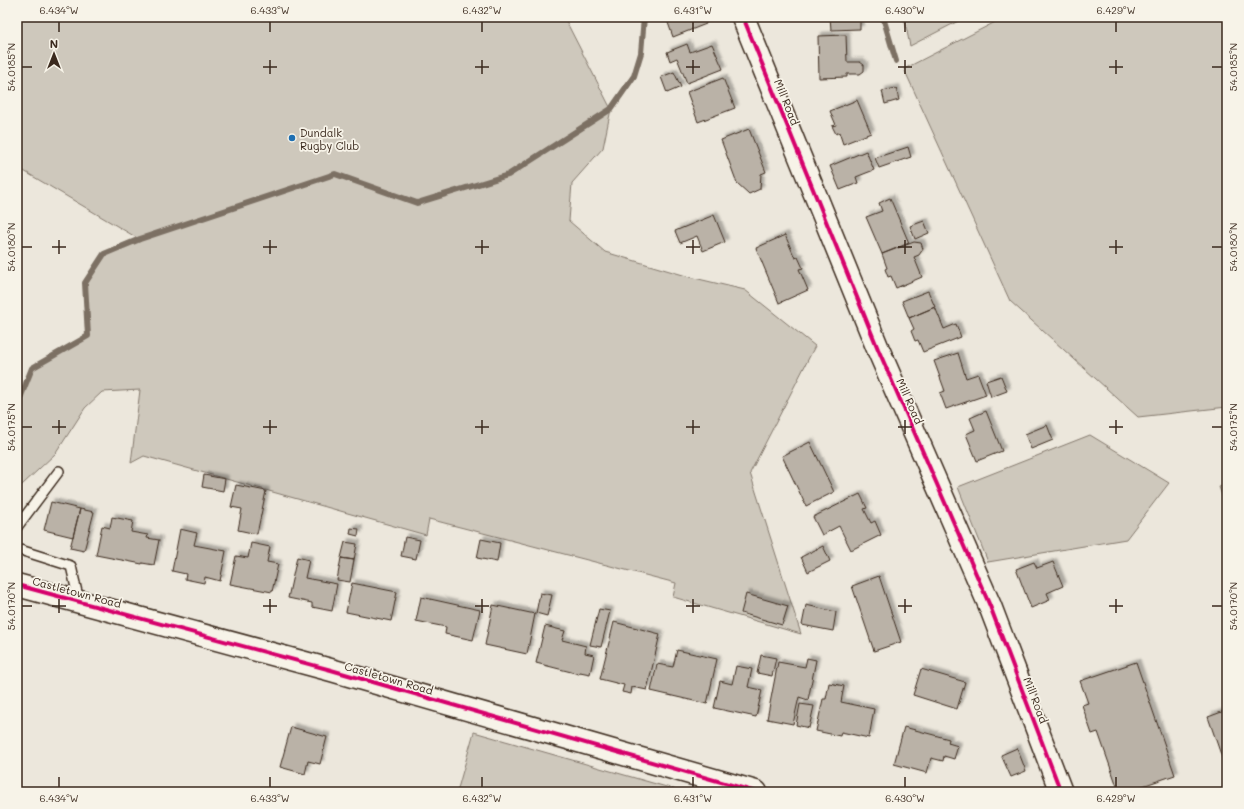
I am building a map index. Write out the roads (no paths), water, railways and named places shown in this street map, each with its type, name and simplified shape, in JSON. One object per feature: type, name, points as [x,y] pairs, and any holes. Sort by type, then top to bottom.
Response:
[{"type":"street","name":"Mill Road","points":[[743,17],[878,349],[990,606],[1061,792]]},
{"type":"street","name":"Castletown Road","points":[[17,585],[339,672],[756,792]]},
{"type":"lane","points":[[17,527],[59,472]]},
{"type":"lane","points":[[17,549],[71,566],[80,602]]},
{"type":"waterway","points":[[17,406],[32,368],[88,336],[85,283],[104,254],[140,239],[335,174],[417,203],[508,175],[611,109],[634,76],[641,53],[644,17]]},
{"type":"waterway","points":[[883,17],[896,61]]},
{"type":"place","name":"Dundalk Rugby Club","points":[[292,138]]}]
